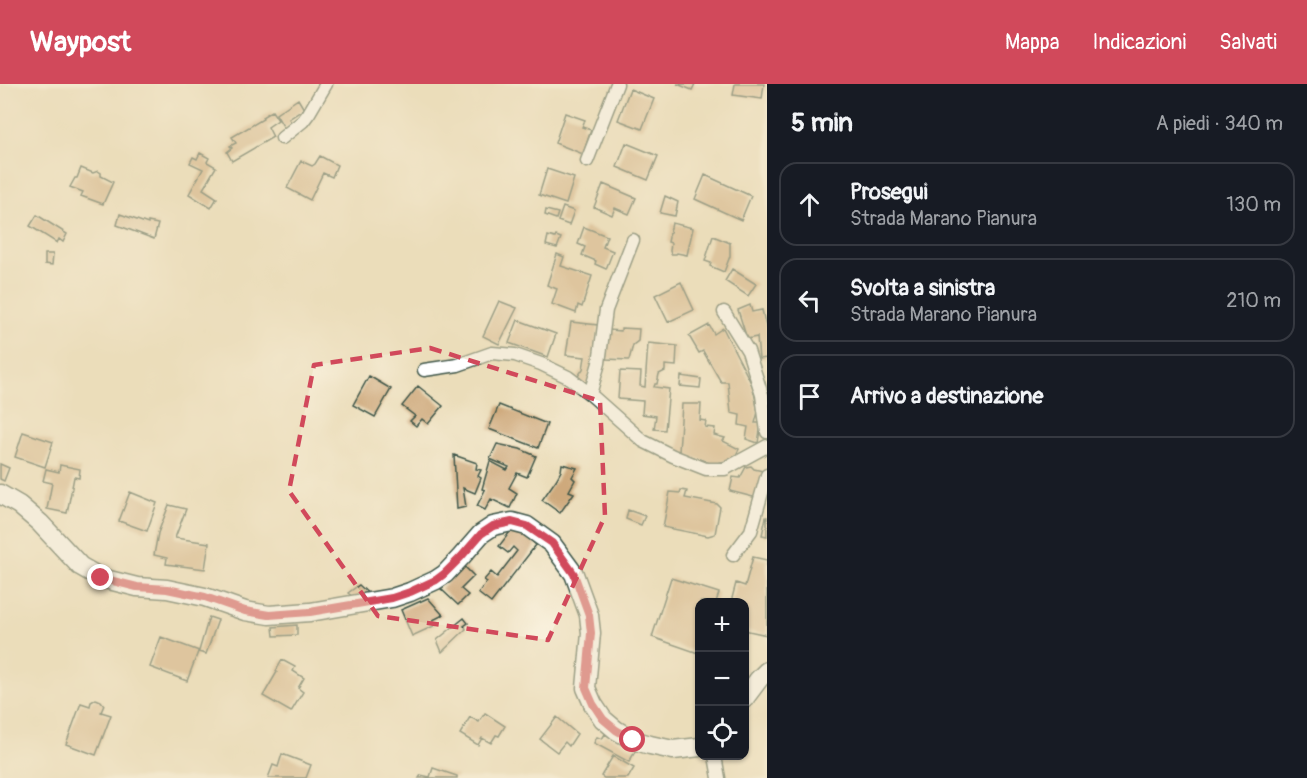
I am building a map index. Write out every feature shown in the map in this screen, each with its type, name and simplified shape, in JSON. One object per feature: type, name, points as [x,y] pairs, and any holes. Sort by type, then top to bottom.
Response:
[{"type":"street","points":[[282,138],[303,121],[326,84]]},
{"type":"street","points":[[587,161],[617,84]]},
{"type":"street","points":[[590,394],[599,363],[606,310],[633,240]]},
{"type":"street","points":[[724,312],[748,351],[762,395],[767,432]]},
{"type":"street","points":[[424,369],[458,365],[492,353],[515,356],[541,364],[568,377],[643,441],[706,469],[725,469],[767,446]]},
{"type":"street","points":[[733,555],[751,531],[767,475]]},
{"type":"street","points":[[0,494],[19,505],[33,517],[80,566],[101,578],[137,587],[167,589],[205,597],[239,609],[269,615],[310,612],[392,598],[410,592],[444,574],[481,534],[493,526],[512,522],[527,526],[552,543],[574,574],[589,615],[591,633],[586,688],[603,719],[633,740],[673,750],[695,747]]},
{"type":"street","points":[[749,692],[767,671]]},
{"type":"street","points":[[716,760],[719,778]]},
{"type":"highlighted area","points":[[430,348],[600,401],[605,516],[548,640],[378,616],[289,491],[314,365]]},
{"type":"building","points":[[677,84],[695,84],[692,90]]},
{"type":"building","points":[[735,84],[764,84],[762,99],[733,95]]},
{"type":"building","points":[[630,89],[654,99],[642,129],[618,120]]},
{"type":"building","points":[[298,99],[304,109],[289,119],[292,123],[284,128],[276,114]]},
{"type":"building","points":[[272,111],[278,120],[268,127],[273,137],[232,161],[227,152],[232,148],[230,146],[236,143],[232,137],[263,119],[262,117]]},
{"type":"building","points":[[565,113],[585,120],[582,127],[591,130],[583,154],[555,143]]},
{"type":"building","points":[[626,143],[658,156],[648,180],[617,167]]},
{"type":"building","points":[[200,153],[209,158],[207,162],[216,167],[203,189],[217,198],[211,208],[189,194],[203,169],[190,163],[193,157],[197,159]]},
{"type":"building","points":[[320,156],[337,165],[332,177],[323,173],[310,200],[287,188],[301,161],[312,166]]},
{"type":"building","points":[[81,168],[93,173],[98,171],[101,176],[113,182],[103,204],[81,196],[83,192],[70,187]]},
{"type":"building","points":[[547,169],[574,178],[566,204],[539,195]]},
{"type":"building","points":[[705,175],[751,196],[741,220],[695,199]]},
{"type":"building","points":[[603,184],[636,198],[629,214],[615,208],[612,215],[594,207]]},
{"type":"building","points":[[665,196],[678,202],[675,216],[660,213]]},
{"type":"building","points":[[563,207],[574,211],[569,225],[558,221]]},
{"type":"building","points":[[546,210],[558,213],[556,219],[545,215]]},
{"type":"building","points":[[120,214],[148,224],[148,222],[158,224],[154,239],[117,225]]},
{"type":"building","points":[[37,215],[67,234],[63,242],[59,239],[57,243],[30,226]]},
{"type":"building","points":[[672,223],[693,228],[687,255],[671,254],[671,243],[668,242]]},
{"type":"building","points":[[584,227],[607,236],[603,247],[613,251],[606,269],[595,264],[596,261],[582,255],[585,247],[578,244]]},
{"type":"building","points":[[548,236],[561,238],[557,248],[546,245]]},
{"type":"building","points":[[713,236],[730,243],[730,256],[724,272],[710,266],[711,263],[705,261]]},
{"type":"building","points":[[45,254],[53,254],[52,265],[45,264]]},
{"type":"building","points":[[557,254],[564,257],[561,266],[592,276],[582,307],[578,305],[576,313],[552,304],[557,289],[547,285]]},
{"type":"building","points":[[732,269],[756,284],[748,296],[725,281]]},
{"type":"building","points":[[681,282],[694,310],[668,322],[655,295]]},
{"type":"building","points":[[499,301],[517,308],[499,344],[483,336]]},
{"type":"building","points":[[750,305],[752,312],[762,310],[767,331],[767,358],[759,359],[757,337],[747,339],[738,310]]},
{"type":"building","points":[[518,320],[556,334],[548,357],[509,343]]},
{"type":"building","points":[[571,322],[598,325],[590,385],[587,386],[576,379],[583,369],[585,357],[566,355]]},
{"type":"building","points":[[709,325],[714,334],[723,328],[753,387],[758,412],[755,423],[761,423],[758,443],[746,439],[748,427],[739,425],[740,415],[731,413],[728,382],[721,382],[703,351],[699,353],[689,336]]},
{"type":"building","points":[[621,328],[639,329],[638,341],[633,345],[629,360],[606,359],[609,330],[621,331]]},
{"type":"building","points":[[648,343],[677,346],[676,366],[665,365],[665,371],[659,374],[654,387],[669,389],[665,430],[654,429],[656,416],[642,414],[643,401],[618,399],[620,371],[641,372],[640,386],[645,387]]},
{"type":"building","points":[[369,376],[391,389],[375,417],[353,405]]},
{"type":"building","points":[[681,376],[701,379],[700,388],[680,386]]},
{"type":"building","points":[[418,386],[443,406],[428,424],[422,419],[416,426],[410,421],[415,416],[402,406]]},
{"type":"building","points":[[682,404],[701,404],[700,420],[706,421],[705,427],[715,428],[714,435],[725,438],[723,441],[739,449],[734,459],[713,464],[679,452]]},
{"type":"building","points":[[499,405],[547,424],[538,448],[489,429]]},
{"type":"building","points":[[23,432],[53,442],[45,467],[15,457]]},
{"type":"building","points":[[497,444],[520,449],[536,456],[527,477],[517,473],[509,488],[517,493],[510,508],[491,499],[485,510],[477,506],[485,490],[482,489],[490,461],[507,470],[509,467],[490,459]]},
{"type":"building","points":[[454,455],[477,463],[476,469],[481,470],[478,476],[481,478],[475,493],[463,488],[466,507],[457,509]]},
{"type":"building","points":[[0,464],[9,468],[4,481],[0,479]]},
{"type":"building","points":[[562,464],[577,468],[572,477],[575,480],[569,491],[574,493],[560,513],[542,500],[561,471]]},
{"type":"building","points":[[60,465],[80,469],[79,478],[74,477],[67,513],[47,509],[52,483],[43,481],[46,469],[59,472]]},
{"type":"building","points":[[751,466],[763,471],[757,498],[730,491],[733,477],[740,478],[746,467]]},
{"type":"building","points":[[681,490],[687,491],[685,498],[717,504],[720,507],[715,534],[708,536],[663,527],[670,492],[680,493]]},
{"type":"building","points":[[130,492],[157,503],[147,531],[119,521]]},
{"type":"building","points":[[169,505],[186,509],[175,538],[209,543],[205,569],[166,564],[167,558],[154,555],[158,533]]},
{"type":"building","points":[[628,510],[645,516],[641,525],[626,519]]},
{"type":"building","points":[[767,517],[767,536],[762,535]]},
{"type":"building","points":[[513,528],[520,530],[536,545],[491,603],[478,593],[487,582],[484,580],[491,572],[497,577],[517,551],[513,547],[508,553],[499,546]]},
{"type":"building","points":[[753,557],[767,560],[767,635],[749,631],[749,598],[732,598],[736,583],[745,586]]},
{"type":"building","points":[[463,565],[474,576],[461,589],[468,595],[458,605],[441,589]]},
{"type":"building","points":[[671,578],[719,593],[717,598],[695,598],[695,652],[652,637]]},
{"type":"building","points":[[359,585],[371,596],[356,599],[348,593]]},
{"type":"building","points":[[428,598],[443,615],[433,620],[436,625],[412,636],[401,610]]},
{"type":"building","points":[[209,617],[218,620],[206,654],[198,652],[187,681],[150,667],[161,637],[199,651]]},
{"type":"building","points":[[464,618],[468,623],[464,626],[466,629],[442,652],[437,640]]},
{"type":"building","points":[[297,625],[297,635],[274,636],[273,627]]},
{"type":"building","points":[[282,660],[295,667],[293,671],[304,678],[298,688],[303,692],[291,712],[263,696]]},
{"type":"building","points":[[96,699],[104,705],[101,712],[111,715],[96,755],[66,744],[81,703],[90,706],[91,702]]},
{"type":"building","points":[[485,713],[505,726],[491,743],[482,738],[478,745],[460,734],[470,717],[479,722]]},
{"type":"building","points":[[557,717],[577,734],[569,746],[565,742],[557,752],[540,739]]},
{"type":"building","points":[[605,734],[636,750],[629,762],[594,743],[597,737],[602,739]]},
{"type":"building","points":[[282,754],[311,765],[306,778],[268,778],[273,765],[278,767]]},
{"type":"building","points":[[613,756],[634,768],[628,778],[601,776]]},
{"type":"building","points":[[433,768],[457,776],[457,778],[419,778],[421,775],[430,777]]},
{"type":"route","points":[[101,578],[137,587],[167,589],[205,597],[245,611],[269,615],[310,612],[392,598],[410,592],[444,574],[481,534],[493,526],[512,522],[527,526],[552,543],[574,574],[589,615],[591,633],[586,688],[603,719],[633,740]]}]
